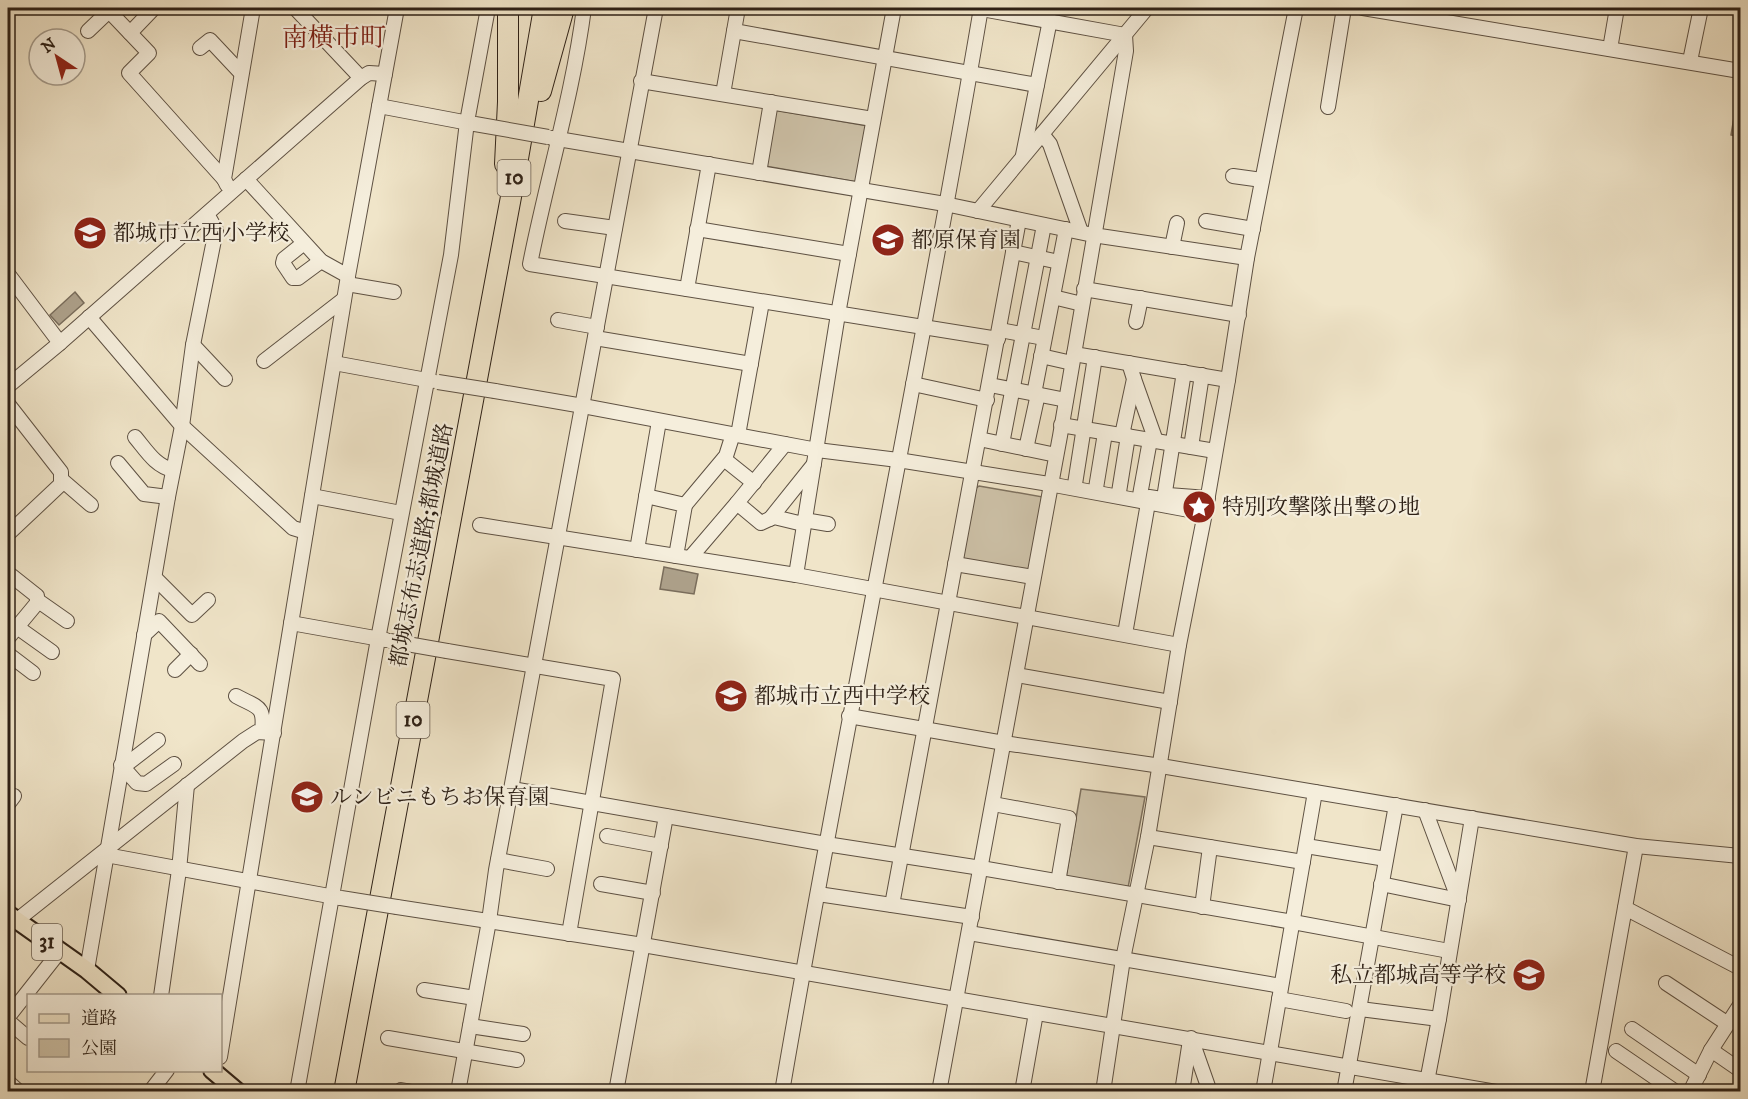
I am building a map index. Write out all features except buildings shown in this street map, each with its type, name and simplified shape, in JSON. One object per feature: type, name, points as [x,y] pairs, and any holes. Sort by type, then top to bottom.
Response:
[{"type":"highway","points":[[483,348],[507,143],[508,8]]},
{"type":"highway","name":"都城志布志道路;都城道路","points":[[344,1092],[544,8]]},
{"type":"highway","points":[[483,348],[532,123],[564,8]]},
{"type":"main road","name":"31","points":[[12,917],[87,970],[116,994]]},
{"type":"main road","points":[[216,1072],[238,1092]]},
{"type":"street","points":[[130,33],[154,8]]},
{"type":"street","points":[[224,179],[253,8]]},
{"type":"street","points":[[295,8],[361,78]]},
{"type":"street","points":[[222,1045],[249,880],[268,733],[302,564],[347,280],[397,8]]},
{"type":"street","points":[[297,1092],[384,640],[401,513],[432,380],[488,8]]},
{"type":"street","points":[[584,8],[578,52],[554,138],[530,264],[838,315],[924,327],[999,335],[1023,334],[1044,338]]},
{"type":"street","points":[[458,1092],[498,860],[656,8]]},
{"type":"street","points":[[723,94],[738,8]]},
{"type":"street","points":[[796,575],[859,191],[894,8]]},
{"type":"street","points":[[976,8],[1125,35]]},
{"type":"street","points":[[782,1092],[849,716],[875,591],[981,8]]},
{"type":"street","points":[[978,211],[1147,8]]},
{"type":"street","points":[[1103,1092],[1123,959],[1161,766],[1179,645],[1208,498],[1247,258],[1296,8]]},
{"type":"street","points":[[1328,107],[1344,8]]},
{"type":"street","points":[[1370,8],[1740,70]]},
{"type":"street","points":[[1451,22],[1453,8]]},
{"type":"street","points":[[1610,49],[1617,8]]},
{"type":"street","points":[[1690,61],[1701,8]]},
{"type":"street","points":[[88,31],[110,9],[149,53],[129,73],[224,179],[230,193]]},
{"type":"street","points":[[1023,157],[1050,20]]},
{"type":"street","points":[[734,31],[1037,85]]},
{"type":"street","points":[[939,1092],[1033,577],[1054,483],[1056,454],[1084,289],[1087,233],[1126,51],[1125,35]]},
{"type":"street","points":[[200,48],[210,40],[242,74]]},
{"type":"street","points":[[8,386],[361,78],[369,73],[385,75]]},
{"type":"street","points":[[641,81],[873,119]]},
{"type":"street","points":[[759,173],[771,102]]},
{"type":"street","points":[[379,106],[859,191],[945,204],[1066,230],[1247,258]]},
{"type":"street","points":[[1042,134],[1050,144],[1087,233]]},
{"type":"street","points":[[687,289],[709,164]]},
{"type":"street","points":[[1233,176],[1262,180]]},
{"type":"street","points":[[246,179],[321,261],[347,280],[394,292]]},
{"type":"street","points":[[87,970],[182,426],[193,345],[216,230],[207,214]]},
{"type":"street","points":[[892,906],[1019,220]]},
{"type":"street","points":[[565,221],[615,228]]},
{"type":"street","points":[[1206,221],[1253,228]]},
{"type":"street","points":[[1172,247],[1177,223]]},
{"type":"street","points":[[1002,444],[1044,225]]},
{"type":"street","points":[[697,229],[849,254]]},
{"type":"street","points":[[1026,449],[1044,338],[1066,230]]},
{"type":"street","points":[[304,243],[284,259],[283,263],[293,278],[298,278],[321,261]]},
{"type":"street","points":[[1013,252],[1059,262]]},
{"type":"street","points":[[8,274],[60,343]]},
{"type":"street","points":[[1084,289],[1239,315]]},
{"type":"street","points":[[1007,290],[1082,304]]},
{"type":"street","points":[[1136,322],[1141,298]]},
{"type":"street","points":[[264,361],[277,344],[344,299]]},
{"type":"street","points":[[683,557],[685,505],[724,459],[736,434],[762,302]]},
{"type":"street","points":[[89,317],[182,426],[292,528],[306,532]]},
{"type":"street","points":[[558,320],[596,332],[751,364]]},
{"type":"street","points":[[193,345],[225,379]]},
{"type":"street","points":[[1041,356],[1095,357],[1228,380]]},
{"type":"street","points":[[1075,484],[1095,357]]},
{"type":"street","points":[[334,363],[736,434],[785,444],[816,456],[898,460],[1144,499],[1164,498],[1168,495],[1208,498]]},
{"type":"street","points":[[1125,634],[1153,441],[1129,363]]},
{"type":"street","points":[[1164,498],[1184,372]]},
{"type":"street","points":[[1191,447],[1202,375]]},
{"type":"street","points":[[1119,492],[1134,379]]},
{"type":"street","points":[[913,384],[987,400]]},
{"type":"street","points":[[990,385],[1066,400]]},
{"type":"street","points":[[8,404],[61,472],[62,480],[61,484],[8,534]]},
{"type":"street","points":[[637,550],[659,421]]},
{"type":"street","points":[[1061,425],[1215,451]]},
{"type":"street","points":[[1096,488],[1105,432]]},
{"type":"street","points":[[135,437],[157,463],[173,470]]},
{"type":"street","points":[[979,439],[1056,454]]},
{"type":"street","points":[[683,557],[737,503],[785,444]]},
{"type":"street","points":[[770,519],[816,456]]},
{"type":"street","points":[[724,459],[754,483]]},
{"type":"street","points":[[118,463],[144,494],[168,497]]},
{"type":"street","points":[[62,480],[91,505]]},
{"type":"street","points":[[1054,483],[1075,484],[1119,492],[1205,513]]},
{"type":"street","points":[[312,496],[401,513]]},
{"type":"street","points":[[646,496],[685,505]]},
{"type":"street","points":[[737,503],[761,523],[774,517],[828,524]]},
{"type":"street","points":[[480,525],[796,575],[1179,645]]},
{"type":"street","points":[[955,564],[1033,577]]},
{"type":"street","points":[[8,573],[37,596],[37,603],[8,639]]},
{"type":"street","points":[[155,578],[192,615],[208,600]]},
{"type":"street","points":[[37,600],[68,621]]},
{"type":"street","points":[[144,635],[159,621],[196,659],[174,670]]},
{"type":"street","points":[[291,623],[613,679],[569,934]]},
{"type":"street","points":[[17,627],[52,652]]},
{"type":"street","points":[[8,654],[33,673]]},
{"type":"street","points":[[1016,675],[1170,702]]},
{"type":"street","points":[[236,696],[261,710],[268,733]]},
{"type":"street","points":[[849,716],[1004,744],[1161,766],[1636,846],[1740,856]]},
{"type":"street","points":[[12,917],[107,852],[243,741],[257,732],[268,733]]},
{"type":"street","points":[[122,766],[158,740]]},
{"type":"street","points":[[122,766],[137,783],[146,784],[174,764]]},
{"type":"street","points":[[161,994],[179,870],[187,785]]},
{"type":"street","points":[[512,789],[826,844],[981,868],[1449,951]]},
{"type":"street","points":[[1263,1092],[1315,792]]},
{"type":"street","points":[[993,804],[1069,818],[1058,882]]},
{"type":"street","points":[[1344,1092],[1353,1010],[1371,937],[1396,805]]},
{"type":"street","points":[[1425,810],[1459,900]]},
{"type":"street","points":[[616,1092],[666,816]]},
{"type":"street","points":[[1426,1086],[1472,818]]},
{"type":"street","points":[[607,836],[661,846]]},
{"type":"street","points":[[1148,837],[1303,862]]},
{"type":"street","points":[[1306,846],[1386,860]]},
{"type":"street","points":[[1592,1092],[1636,846]]},
{"type":"street","points":[[1202,907],[1210,848]]},
{"type":"street","points":[[107,852],[179,870],[249,880],[336,897],[644,945],[1191,1038],[1348,1066],[1426,1086],[1496,1092]]},
{"type":"street","points":[[498,860],[547,869]]},
{"type":"street","points":[[601,884],[653,893]]},
{"type":"street","points":[[1381,884],[1459,900]]},
{"type":"street","points":[[818,894],[972,917]]},
{"type":"street","points":[[1625,908],[1740,968]]},
{"type":"street","points":[[969,933],[1123,959],[1353,1010],[1439,1019]]},
{"type":"street","points":[[27,994],[60,951]]},
{"type":"street","points":[[1666,983],[1728,1024]]},
{"type":"street","points":[[424,990],[475,998]]},
{"type":"street","points":[[27,994],[8,1019],[27,1037]]},
{"type":"street","points":[[1690,1092],[1711,1050],[1740,1005]]},
{"type":"street","points":[[1023,1092],[1036,1012]]},
{"type":"street","points":[[470,1026],[523,1034]]},
{"type":"street","points":[[1632,1029],[1699,1075]]},
{"type":"street","points":[[388,1038],[517,1060]]},
{"type":"street","points":[[1182,1092],[1191,1038]]},
{"type":"street","points":[[1191,1038],[1210,1092]]},
{"type":"street","points":[[1711,1050],[1740,1070]]},
{"type":"street","points":[[1616,1051],[1676,1092]]},
{"type":"street","points":[[150,1092],[166,1072]]},
{"type":"street","points":[[8,1082],[20,1092]]},
{"type":"green space","points":[[775,110],[868,126],[857,182],[765,166]]},
{"type":"green space","points":[[979,486],[1043,497],[1030,574],[961,563],[974,490]]},
{"type":"green space","points":[[1081,789],[1145,797],[1128,888],[1066,877]]},
{"type":"shaded area","points":[[1737,100],[1740,101],[1740,137],[1731,135]]},
{"type":"shaded area","points":[[75,292],[84,303],[59,325],[50,315]]},
{"type":"shaded area","points":[[664,567],[698,574],[694,594],[660,589]]},
{"type":"place","name":"都城市立西小学校","points":[[90,233]]},
{"type":"place","name":"都原保育園","points":[[888,240]]},
{"type":"place","name":"特別攻撃隊出撃の地","points":[[1199,507]]},
{"type":"place","name":"都城市立西中学校","points":[[731,696]]},
{"type":"place","name":"ルンビニもちお保育園","points":[[307,797]]},
{"type":"place","name":"私立都城高等学校","points":[[1529,975]]},
{"type":"district","name":"南横市町","points":[[334,38]]}]
